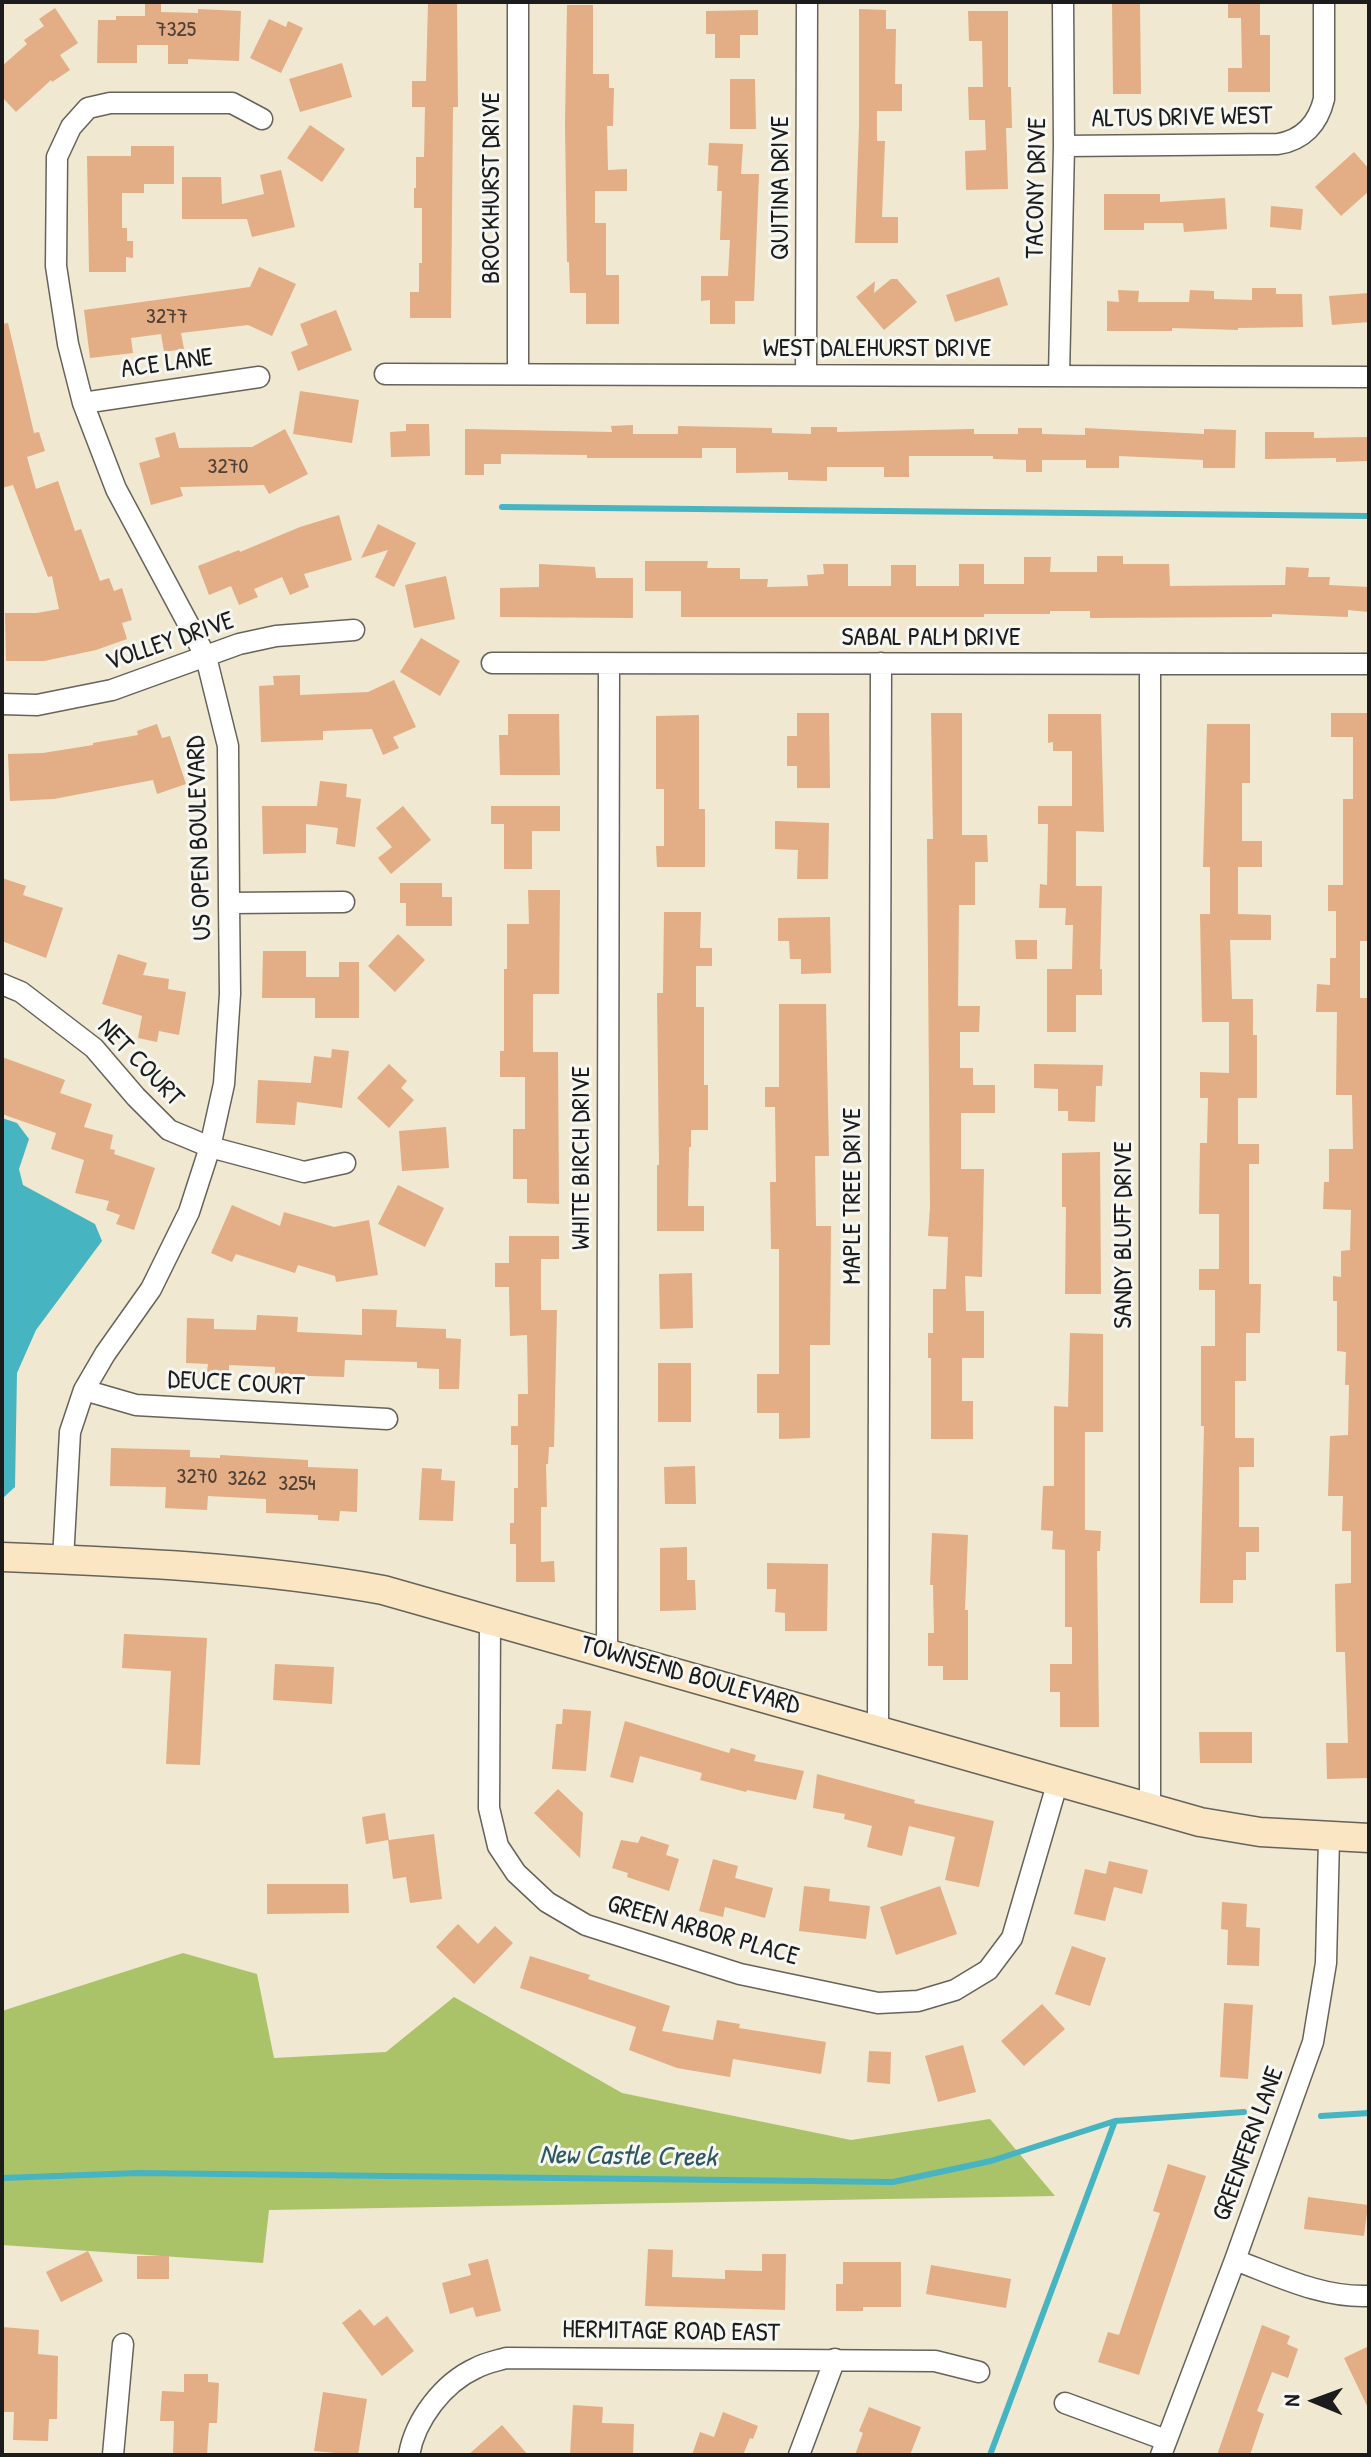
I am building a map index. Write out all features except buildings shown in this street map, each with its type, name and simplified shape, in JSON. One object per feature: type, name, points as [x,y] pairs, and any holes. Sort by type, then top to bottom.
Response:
[{"type":"street","name":"BROCKHURST DRIVE","points":[[518,2],[518,374]]},
{"type":"street","name":"QUITINA DRIVE","points":[[806,375],[807,2]]},
{"type":"street","name":"TACONY DRIVE","points":[[1059,376],[1064,146],[1063,2]]},
{"type":"street","name":"ALTUS DRIVE WEST","points":[[1064,146],[1278,144],[1300,137],[1310,130],[1321,113],[1324,99],[1324,2]]},
{"type":"street","name":"US OPEN BOULEVARD","points":[[63,1560],[70,1432],[84,1390],[105,1354],[151,1289],[189,1212],[210,1147],[224,1084],[230,994],[228,746],[206,657],[116,489],[83,403],[68,344],[56,266],[57,157],[71,127],[88,108],[110,103],[232,103],[262,119]]},
{"type":"street","name":"WEST DALEHURST DRIVE","points":[[385,374],[1369,377]]},
{"type":"street","name":"ACE LANE","points":[[83,403],[259,377]]},
{"type":"street","name":"VOLLEY DRIVE","points":[[2,704],[37,705],[112,690],[239,644],[276,636],[354,630]]},
{"type":"street","name":"SABAL PALM DRIVE","points":[[492,663],[1369,664]]},
{"type":"street","name":"MAPLE TREE DRIVE","points":[[878,1729],[881,663]]},
{"type":"street","name":"WHITE BIRCH DRIVE","points":[[607,1652],[609,665]]},
{"type":"street","name":"SANDY BLUFF DRIVE","points":[[1150,665],[1150,1806]]},
{"type":"street","points":[[229,903],[344,902]]},
{"type":"street","name":"NET COURT","points":[[2,984],[21,992],[94,1048],[169,1130],[210,1147],[304,1172],[345,1163]]},
{"type":"street","name":"DEUCE COURT","points":[[84,1390],[136,1405],[387,1419]]},
{"type":"street","name":"TOWNSEND BOULEVARD","points":[[2,1557],[234,1569],[383,1590],[1200,1822],[1260,1832],[1369,1838]]},
{"type":"street","name":"GREEN ARBOR PLACE","points":[[490,1621],[489,1808],[498,1846],[516,1873],[547,1902],[586,1925],[740,1974],[878,2003],[918,2001],[955,1990],[988,1970],[1012,1938],[1058,1781]]},
{"type":"street","name":"GREENFERN LANE","points":[[1164,2448],[1313,2042],[1326,1963],[1329,1838]]},
{"type":"street","points":[[1235,2260],[1315,2290],[1369,2296]]},
{"type":"street","points":[[113,2455],[123,2344]]},
{"type":"street","name":"HERMITAGE ROAD EAST","points":[[409,2455],[421,2422],[438,2397],[455,2380],[476,2367],[506,2358],[935,2361],[979,2372]]},
{"type":"street","points":[[799,2455],[835,2359]]},
{"type":"street","points":[[1065,2403],[1164,2448]]},
{"type":"green space","points":[[183,1953],[257,1974],[274,2058],[386,2052],[454,1997],[622,2093],[851,2140],[990,2119],[1055,2196],[269,2210],[263,2263],[2,2245],[2,2011]]},
{"type":"water","points":[[2,1118],[17,1123],[29,1139],[19,1169],[23,1185],[95,1224],[102,1241],[36,1330],[17,1373],[15,1487],[4,1497]]},
{"type":"waterway","points":[[502,507],[1369,516]]},
{"type":"waterway","name":"New Castle Creek","points":[[2,2178],[139,2173],[893,2182],[991,2161],[1115,2121],[1244,2112]]},
{"type":"waterway","points":[[1321,2116],[1369,2113]]},
{"type":"waterway","points":[[990,2455],[1115,2121]]}]
